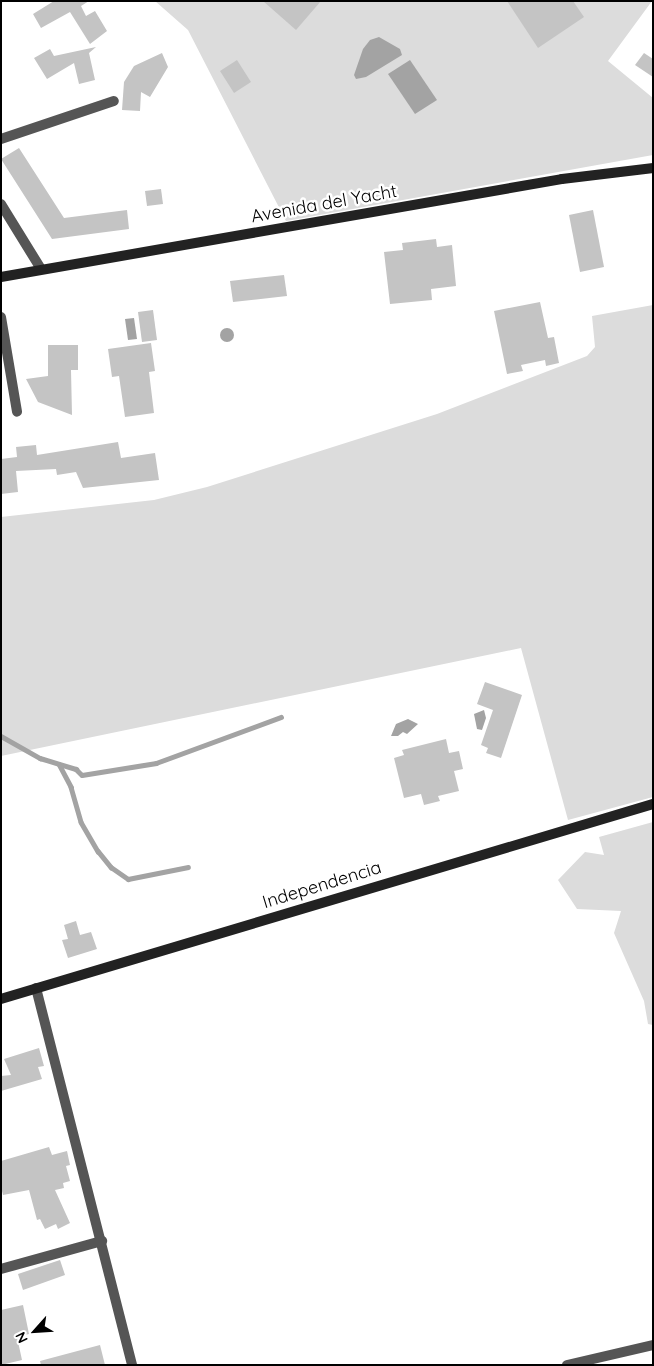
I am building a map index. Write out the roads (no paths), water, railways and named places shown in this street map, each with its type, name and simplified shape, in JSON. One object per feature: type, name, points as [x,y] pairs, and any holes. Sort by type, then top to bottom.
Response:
[{"type":"street","points":[[1,139],[114,101]]},
{"type":"street","name":"Avenida del Yacht","points":[[1,276],[562,179],[653,168]]},
{"type":"street","points":[[1,204],[41,269]]},
{"type":"street","points":[[1,317],[17,412]]},
{"type":"street","name":"Independencia","points":[[1,1000],[653,804]]},
{"type":"street","points":[[36,988],[102,1241],[132,1365]]},
{"type":"street","points":[[1,1269],[102,1241]]},
{"type":"street","points":[[568,1365],[653,1344]]},
{"type":"waterway","points":[[1,736],[40,758],[76,769],[82,775],[156,763],[281,717]]},
{"type":"waterway","points":[[59,764],[71,787],[81,822],[98,851],[111,867],[128,879],[188,867]]}]
